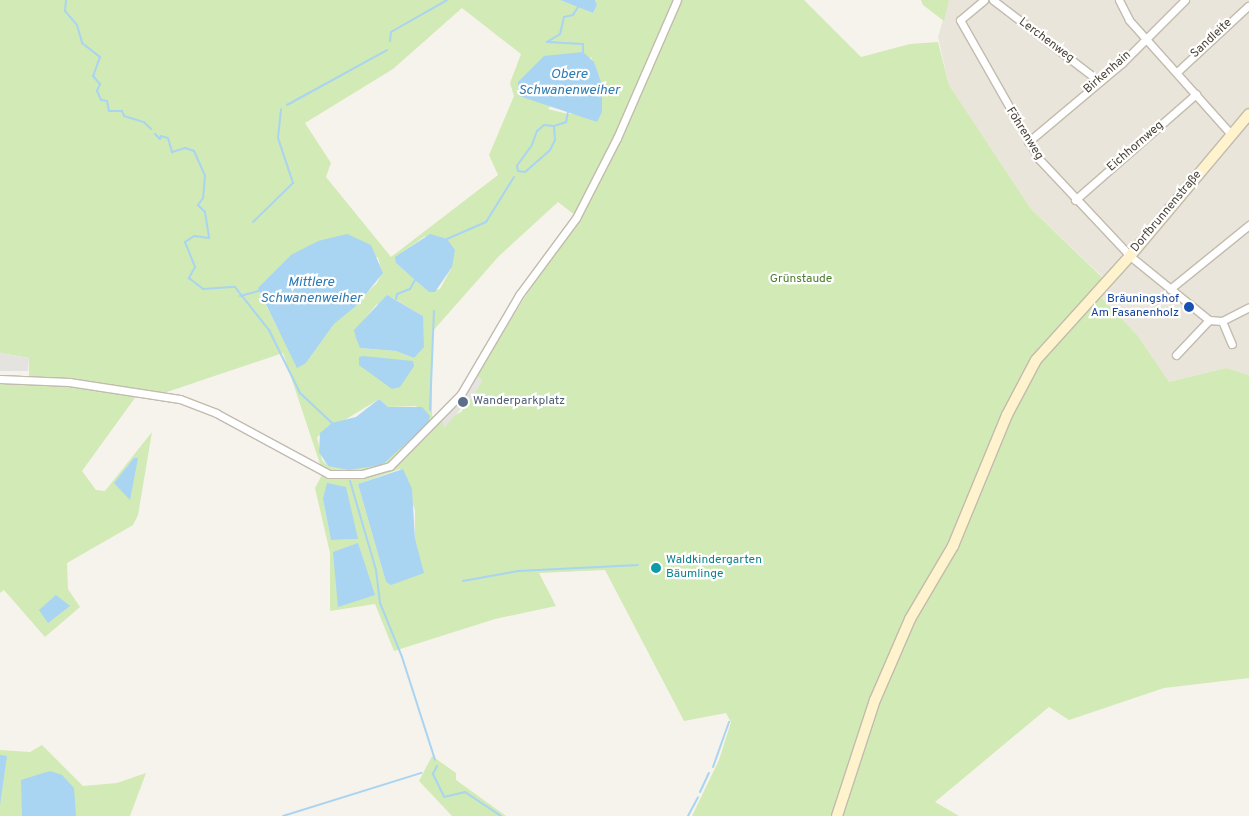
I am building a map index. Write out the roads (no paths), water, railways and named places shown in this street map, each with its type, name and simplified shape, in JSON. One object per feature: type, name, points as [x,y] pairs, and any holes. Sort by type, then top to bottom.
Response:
[{"type":"street","points":[[0,379],[69,382],[180,399],[216,413],[329,474],[362,474],[390,466],[461,394],[520,296],[576,218],[617,138],[678,0]]},
{"type":"street","name":"Föhrenweg","points":[[984,0],[960,20],[1028,142],[1075,200],[1130,256],[1209,320]]},
{"type":"street","name":"Lerchenweg","points":[[993,0],[1099,81]]},
{"type":"street","points":[[1119,0],[1129,20],[1149,38],[1231,134]]},
{"type":"street","name":"Birkenhain","points":[[1028,142],[1149,38],[1185,0]]},
{"type":"street","name":"Sandleite","points":[[1177,72],[1248,6]]},
{"type":"street","name":"Eichhornweg","points":[[1075,200],[1196,94]]},
{"type":"street","name":"Dorfbrunnenstraße","points":[[837,816],[875,700],[910,619],[968,514],[1007,415],[1036,360],[1130,256],[1249,114]]},
{"type":"street","points":[[1170,289],[1249,225]]},
{"type":"street","points":[[1176,355],[1209,320],[1222,321],[1249,307]]},
{"type":"street","points":[[1222,321],[1232,344]]},
{"type":"water","points":[[560,0],[595,0],[597,5],[593,13]]},
{"type":"water","name":"Obere Schwanenweiher","points":[[583,52],[594,62],[602,85],[602,112],[597,122],[519,96],[518,82],[544,56]]},
{"type":"water","name":"Mittlere Schwanenweiher","points":[[347,234],[371,245],[383,273],[357,305],[334,324],[306,363],[297,368],[258,288],[291,255],[318,241]]},
{"type":"water","name":"Mittlere Schwanenweiher","points":[[430,234],[447,239],[455,250],[452,267],[435,292],[429,292],[415,280],[396,263],[395,257]]},
{"type":"water","name":"Mittlere Schwanenweiher","points":[[387,295],[423,316],[424,347],[414,358],[396,351],[360,348],[354,330]]},
{"type":"water","points":[[359,357],[413,361],[414,366],[400,387],[392,389],[359,365]]},
{"type":"water","points":[[379,399],[388,407],[422,407],[430,416],[428,424],[382,465],[349,470],[328,466],[319,452],[320,433],[332,423],[356,417]]},
{"type":"water","points":[[134,458],[138,458],[130,500],[114,483]]},
{"type":"water","points":[[403,469],[412,489],[415,539],[424,573],[391,585],[386,582],[358,484]]},
{"type":"water","points":[[327,483],[346,487],[358,539],[331,540],[323,499]]},
{"type":"water","points":[[358,543],[375,595],[338,607],[333,552]]},
{"type":"water","points":[[56,595],[70,606],[48,623],[39,610]]},
{"type":"water","points":[[0,755],[7,756],[0,805]]},
{"type":"water","points":[[50,771],[62,775],[74,788],[76,816],[22,816],[21,780]]},
{"type":"waterway","points":[[66,0],[65,11],[77,25],[82,43],[100,57],[93,76],[100,84],[97,91],[101,100],[107,101],[109,111],[122,111],[124,116],[144,122],[151,129]]},
{"type":"waterway","points":[[390,41],[391,32],[447,0]]},
{"type":"waterway","points":[[578,7],[573,15],[564,17],[560,34],[547,42],[583,44],[583,52]]},
{"type":"waterway","points":[[287,105],[387,50]]},
{"type":"waterway","points":[[253,222],[293,183],[278,138],[281,109]]},
{"type":"waterway","points":[[554,126],[544,125],[537,131],[532,145],[517,166],[518,171],[525,172],[550,150],[555,140],[554,126],[566,122],[568,112]]},
{"type":"waterway","points":[[155,134],[160,139],[161,136],[168,138],[172,152],[185,148],[194,151],[205,176],[203,198],[198,205],[205,212],[209,238],[194,236],[185,242],[195,267],[189,278],[203,289],[235,287],[269,330],[300,393],[333,424]]},
{"type":"waterway","points":[[447,239],[486,222],[514,177]]},
{"type":"waterway","points":[[396,299],[397,294],[410,289],[415,280]]},
{"type":"waterway","points":[[240,296],[259,291]]},
{"type":"waterway","points":[[430,410],[434,311]]},
{"type":"waterway","points":[[350,481],[376,570],[380,603],[402,657],[435,760]]},
{"type":"waterway","points":[[463,581],[518,571],[638,565]]},
{"type":"waterway","points":[[713,767],[729,722]]},
{"type":"waterway","points":[[437,766],[433,774],[444,797],[465,792],[501,816]]},
{"type":"waterway","points":[[283,816],[421,773]]},
{"type":"waterway","points":[[700,792],[709,773]]},
{"type":"waterway","points":[[688,816],[698,797]]},
{"type":"place","name":"Bräuningshof Am Fasanenholz","points":[[1189,307]]},
{"type":"place","name":"Wanderparkplatz","points":[[463,402]]},
{"type":"place","name":"Waldkindergarten Bäumlinge","points":[[656,568]]},
{"type":"park label","name":"Grünstaude","points":[[801,280]]}]
